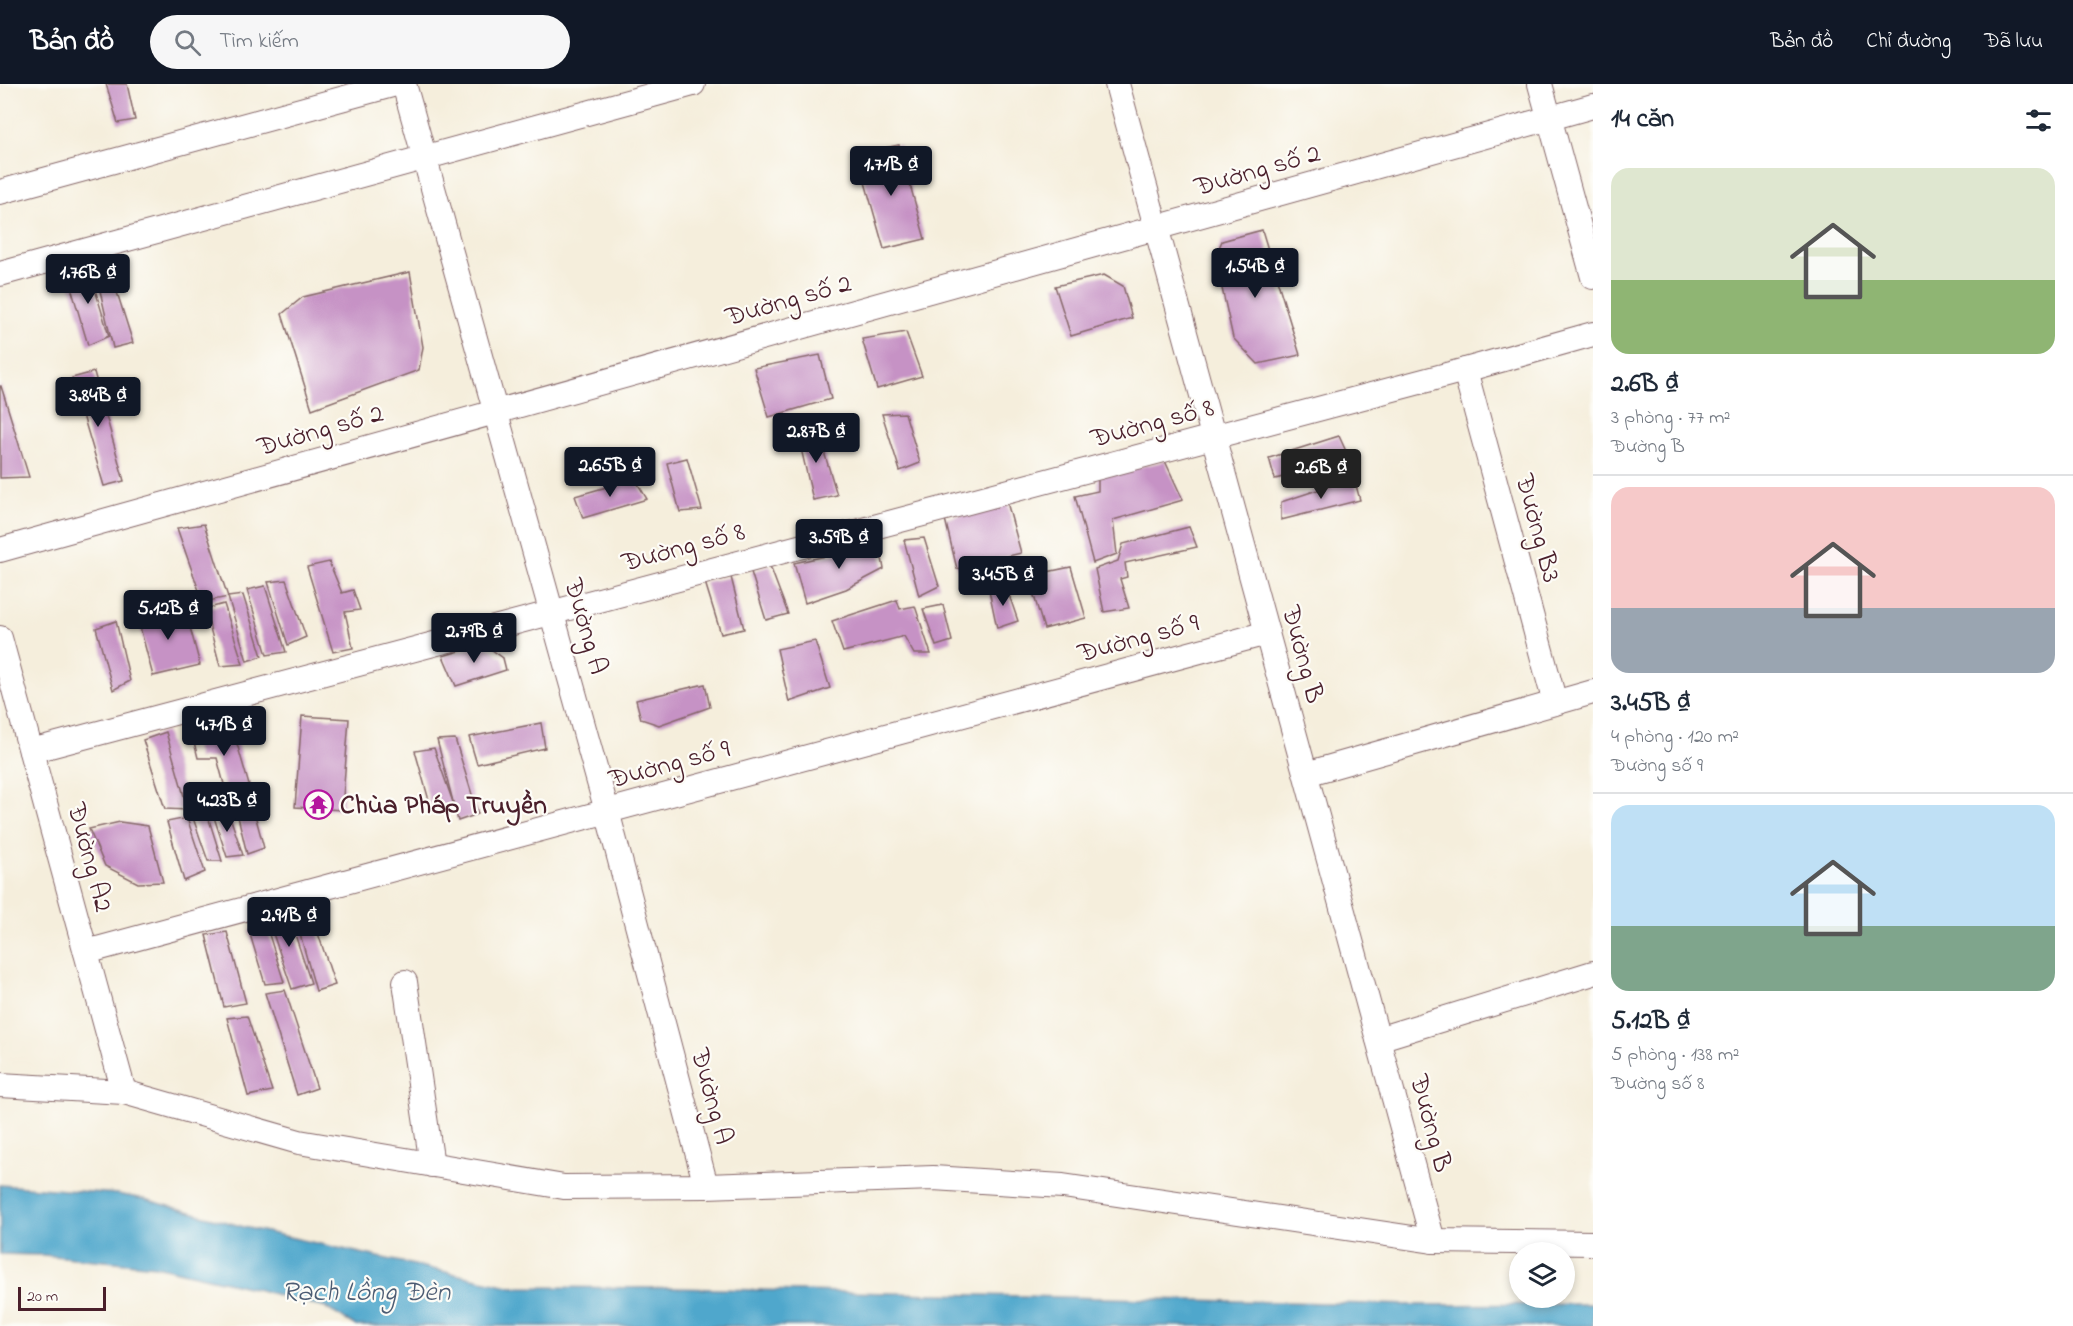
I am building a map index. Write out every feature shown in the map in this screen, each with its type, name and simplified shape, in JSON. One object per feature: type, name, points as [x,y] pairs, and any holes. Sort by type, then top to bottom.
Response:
[{"type":"street","points":[[0,192],[396,84]]},
{"type":"street","name":"Đường A","points":[[404,84],[607,811],[706,1186]]},
{"type":"street","points":[[0,274],[693,84]]},
{"type":"street","name":"Đường B","points":[[1118,84],[1433,1240]]},
{"type":"street","points":[[1540,84],[1593,277]]},
{"type":"street","name":"Đường số 2","points":[[0,550],[1593,106]]},
{"type":"street","name":"Đường số 8","points":[[31,751],[1593,334]]},
{"type":"street","name":"Đường B3","points":[[1465,370],[1555,703]]},
{"type":"street","name":"Đường số 9","points":[[86,952],[1267,633]]},
{"type":"street","name":"Đường A2","points":[[0,638],[124,1092]]},
{"type":"street","points":[[1306,774],[1593,692]]},
{"type":"street","points":[[1378,1039],[1593,973]]},
{"type":"street","points":[[405,982],[432,1165]]},
{"type":"street","points":[[0,1085],[124,1092],[299,1142],[564,1187],[706,1186],[933,1178],[1063,1186],[1433,1240],[1593,1243]]},
{"type":"water","name":"Rạch Lồng Đèn","points":[[0,1185],[117,1194],[144,1199],[244,1227],[513,1287],[674,1288],[1414,1305],[1509,1304],[1509,1308],[1575,1308],[1575,1304],[1593,1304],[1593,1326],[356,1326],[326,1308],[156,1266],[43,1255],[0,1254]]},
{"type":"building","points":[[106,84],[127,84],[135,120],[118,123]]},
{"type":"building","points":[[899,145],[925,239],[884,249],[857,154]]},
{"type":"building","points":[[1262,230],[1300,355],[1258,364],[1233,338],[1215,257],[1222,241]]},
{"type":"building","points":[[88,266],[109,336],[88,345],[67,274]]},
{"type":"building","points":[[110,270],[133,343],[113,348],[96,273]]},
{"type":"building","points":[[410,272],[423,347],[419,370],[312,409],[282,314],[303,297]]},
{"type":"building","points":[[1104,275],[1123,286],[1132,318],[1071,336],[1055,286]]},
{"type":"building","points":[[906,332],[922,376],[877,389],[862,339]]},
{"type":"building","points":[[820,355],[831,399],[769,417],[754,368]]},
{"type":"building","points":[[94,372],[124,481],[104,486],[72,378]]},
{"type":"building","points":[[1,386],[29,477],[0,478]]},
{"type":"building","points":[[905,413],[920,463],[900,471],[882,414]]},
{"type":"building","points":[[816,425],[837,495],[813,500],[797,431]]},
{"type":"building","points":[[1339,436],[1350,460],[1275,479],[1269,458]]},
{"type":"building","points":[[687,458],[702,510],[680,512],[667,463]]},
{"type":"building","points":[[1165,461],[1183,500],[1113,520],[1117,554],[1093,563],[1075,496],[1098,491],[1098,476]]},
{"type":"building","points":[[1354,478],[1360,500],[1281,520],[1281,502]]},
{"type":"building","points":[[635,479],[647,499],[583,518],[575,496]]},
{"type":"building","points":[[1007,502],[1021,553],[957,569],[945,519]]},
{"type":"building","points":[[204,524],[228,597],[203,602],[177,528]]},
{"type":"building","points":[[1189,527],[1197,547],[1125,563],[1127,577],[1120,579],[1129,608],[1104,612],[1095,569],[1118,561],[1123,544]]},
{"type":"building","points":[[924,538],[939,586],[919,596],[904,540]]},
{"type":"building","points":[[879,542],[884,569],[846,589],[805,603],[794,563],[835,554],[855,543]]},
{"type":"building","points":[[329,562],[342,593],[353,590],[360,610],[345,612],[353,648],[333,652],[307,567]]},
{"type":"building","points":[[770,566],[788,614],[766,620],[751,572]]},
{"type":"building","points":[[1071,567],[1086,618],[1044,629],[1028,576]]},
{"type":"building","points":[[731,577],[744,629],[721,634],[705,582]]},
{"type":"building","points":[[286,580],[306,637],[288,645],[268,582]]},
{"type":"building","points":[[265,586],[286,652],[267,655],[247,590]]},
{"type":"building","points":[[1006,586],[1018,621],[997,628],[989,590]]},
{"type":"building","points":[[243,595],[262,656],[247,661],[228,597]]},
{"type":"building","points":[[897,600],[900,609],[915,606],[931,654],[914,654],[904,636],[843,652],[832,621]]},
{"type":"building","points":[[224,604],[243,664],[220,666],[205,609]]},
{"type":"building","points":[[943,605],[952,641],[936,646],[923,609]]},
{"type":"building","points":[[161,607],[162,617],[186,612],[200,665],[153,676],[136,612]]},
{"type":"building","points":[[116,621],[130,681],[113,690],[96,628]]},
{"type":"building","points":[[815,641],[830,688],[789,702],[777,649]]},
{"type":"building","points":[[484,644],[503,658],[506,670],[456,686],[443,656]]},
{"type":"building","points":[[705,684],[710,707],[659,725],[641,719],[636,700]]},
{"type":"building","points":[[302,716],[349,719],[342,810],[295,807]]},
{"type":"building","points":[[231,723],[251,792],[228,799],[217,758],[198,758],[192,734]]},
{"type":"building","points":[[541,723],[545,748],[477,764],[469,737]]},
{"type":"building","points":[[166,732],[188,810],[165,809],[143,740]]},
{"type":"building","points":[[455,739],[478,814],[458,821],[437,740]]},
{"type":"building","points":[[434,748],[455,808],[432,811],[415,751]]},
{"type":"building","points":[[251,800],[264,848],[247,854],[235,804]]},
{"type":"building","points":[[227,808],[243,855],[227,857],[212,811]]},
{"type":"building","points":[[206,810],[222,861],[208,861],[192,815]]},
{"type":"building","points":[[187,818],[205,872],[184,881],[167,822]]},
{"type":"building","points":[[120,822],[148,826],[163,882],[138,883],[105,866],[89,829]]},
{"type":"building","points":[[286,907],[311,983],[292,989],[266,913]]},
{"type":"building","points":[[311,912],[335,985],[316,991],[295,916]]},
{"type":"building","points":[[266,925],[284,982],[265,984],[249,931]]},
{"type":"building","points":[[227,932],[246,1003],[224,1007],[206,935]]},
{"type":"building","points":[[285,990],[317,1088],[297,1095],[265,993]]},
{"type":"building","points":[[247,1016],[272,1091],[248,1096],[227,1018]]},
{"type":"place","name":"Chùa Pháp Truyền","points":[[319,804]]}]
